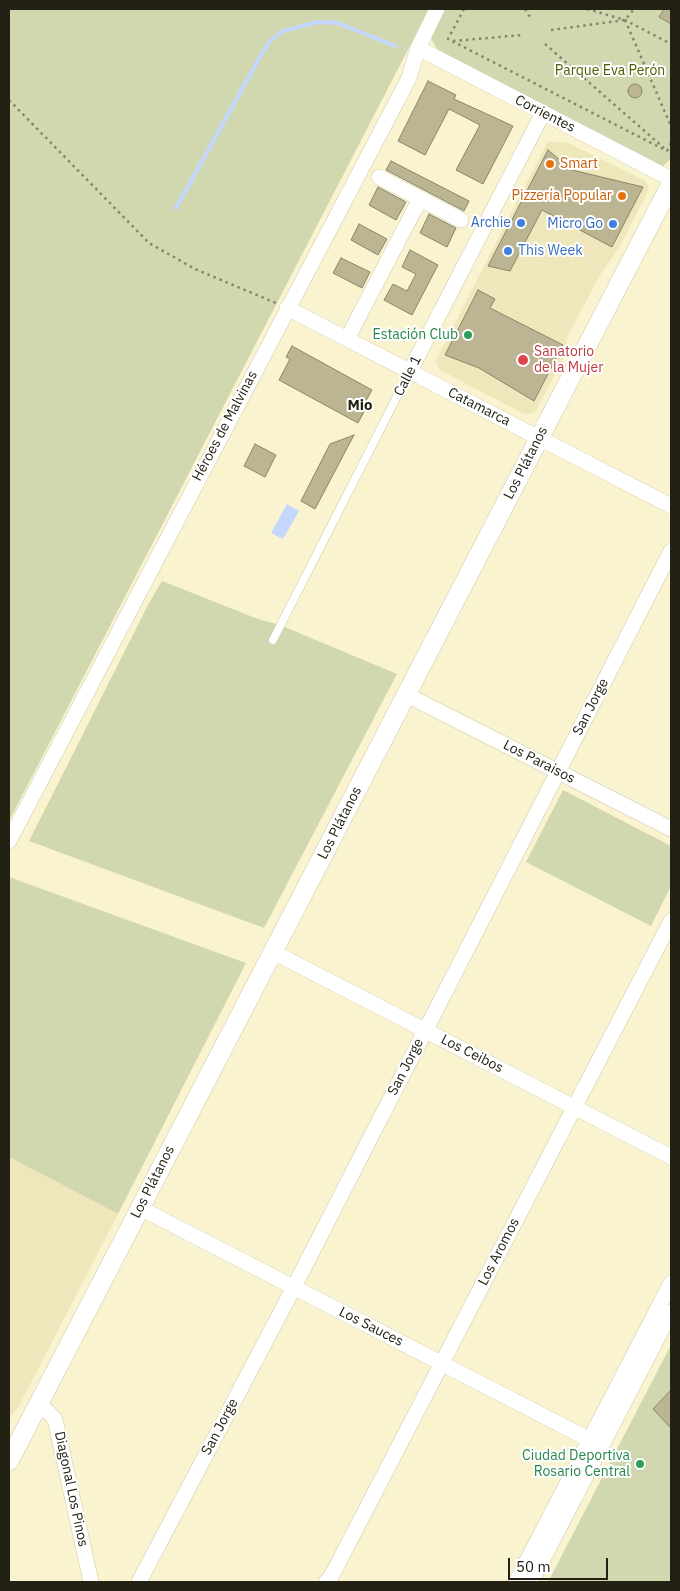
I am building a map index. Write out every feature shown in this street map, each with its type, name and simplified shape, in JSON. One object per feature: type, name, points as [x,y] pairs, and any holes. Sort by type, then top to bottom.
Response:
[{"type":"street","name":"Héroes de Malvinas","points":[[9,841],[409,78],[418,48],[437,9]]},
{"type":"street","name":"Corrientes","points":[[418,48],[671,179]]},
{"type":"street","name":"Calle 1","points":[[410,371],[544,113]]},
{"type":"street","points":[[379,178],[461,220]]},
{"type":"street","name":"Los Plátanos","points":[[9,1462],[671,184]]},
{"type":"street","points":[[347,339],[420,199]]},
{"type":"street","name":"Catamarca","points":[[287,308],[671,506]]},
{"type":"street","name":"San Jorge","points":[[139,1582],[294,1287],[671,551]]},
{"type":"street","name":"Los Paraisos","points":[[407,695],[671,829]]},
{"type":"street","name":"Los Aromos","points":[[326,1582],[331,1577],[671,921]]},
{"type":"street","name":"Los Ceibos","points":[[273,952],[671,1157]]},
{"type":"street","name":"Los Sauces","points":[[140,1208],[596,1443]]},
{"type":"street","points":[[531,1582],[671,1283]]},
{"type":"street","points":[[516,1582],[671,1312]]},
{"type":"street","name":"Diagonal Los Pinos","points":[[39,1403],[55,1419],[91,1582]]},
{"type":"lane","name":"Calle 1","points":[[273,640],[410,371]]},
{"type":"path","points":[[464,9],[448,39],[667,151]]},
{"type":"path","points":[[525,9],[531,20]]},
{"type":"path","points":[[587,9],[625,20],[671,44]]},
{"type":"path","points":[[551,30],[625,20],[634,9]]},
{"type":"path","points":[[625,20],[671,126]]},
{"type":"path","points":[[453,41],[523,35]]},
{"type":"path","points":[[545,44],[667,151]]},
{"type":"path","points":[[9,100],[149,243],[195,269],[287,308]]},
{"type":"path","points":[[667,151],[671,143]]},
{"type":"shaded area","points":[[548,141],[568,143],[646,181],[649,189],[619,248],[600,275],[566,339],[568,349],[537,409],[531,414],[524,414],[440,370],[435,362]]},
{"type":"shaded area","points":[[9,1157],[118,1214],[18,1408],[9,1418]]},
{"type":"green space","points":[[9,9],[429,9],[9,821]]},
{"type":"green space","name":"Parque Eva Perón","points":[[444,9],[671,9],[671,159],[663,166],[657,165],[439,53],[432,40],[432,33]]},
{"type":"green space","points":[[162,581],[258,619],[280,625],[397,674],[264,928],[29,841],[149,603]]},
{"type":"green space","points":[[563,790],[671,846],[671,886],[651,926],[526,862]]},
{"type":"green space","points":[[9,877],[246,963],[118,1214],[9,1157]]},
{"type":"green space","name":"Ciudad Deportiva Rosario Central","points":[[671,1345],[671,1582],[548,1582]]},
{"type":"water","points":[[287,504],[299,511],[283,539],[271,533]]},
{"type":"building","points":[[664,9],[671,9],[671,24],[659,17]]},
{"type":"building","points":[[428,81],[456,95],[454,99],[513,126],[483,184],[456,170],[480,125],[449,109],[425,155],[398,141]]},
{"type":"building","points":[[635,84],[640,86],[642,91],[640,96],[635,98],[630,96],[628,91],[630,86]]},
{"type":"building","points":[[548,150],[572,170],[643,187],[612,247],[542,210],[510,271],[488,266]]},
{"type":"building","points":[[391,161],[469,201],[464,211],[386,170]]},
{"type":"building","points":[[378,187],[406,202],[396,220],[369,205]]},
{"type":"building","points":[[429,214],[456,228],[447,247],[420,233]]},
{"type":"building","points":[[359,224],[387,239],[378,255],[351,240]]},
{"type":"building","points":[[410,250],[438,265],[412,315],[384,300],[393,284],[407,291],[416,274],[402,267]]},
{"type":"building","points":[[341,258],[370,272],[362,288],[333,273]]},
{"type":"building","points":[[478,290],[495,299],[490,308],[563,345],[534,401],[479,368],[445,355]]},
{"type":"building","points":[[292,346],[372,390],[363,406],[366,408],[358,423],[279,380],[290,359],[286,357]]},
{"type":"building","points":[[354,435],[315,509],[301,501],[330,444]]},
{"type":"building","points":[[255,444],[276,455],[265,477],[244,466]]},
{"type":"building","points":[[671,1390],[671,1428],[653,1409]]},
{"type":"waterway","points":[[176,208],[261,55],[270,41],[283,31],[318,22],[338,23],[395,46]]},
{"type":"place","name":"Smart","points":[[550,164]]},
{"type":"place","name":"Pizzería Popular","points":[[622,196]]},
{"type":"place","name":"Archie","points":[[521,223]]},
{"type":"place","name":"Micro Go","points":[[613,224]]},
{"type":"place","name":"This Week","points":[[508,251]]},
{"type":"place","name":"Estación Club","points":[[468,335]]},
{"type":"place","name":"Sanatorio de la Mujer","points":[[523,360]]},
{"type":"place","name":"Ciudad Deportiva Rosario Central","points":[[640,1464]]},
{"type":"district","name":"Mio","points":[[360,406]]}]
